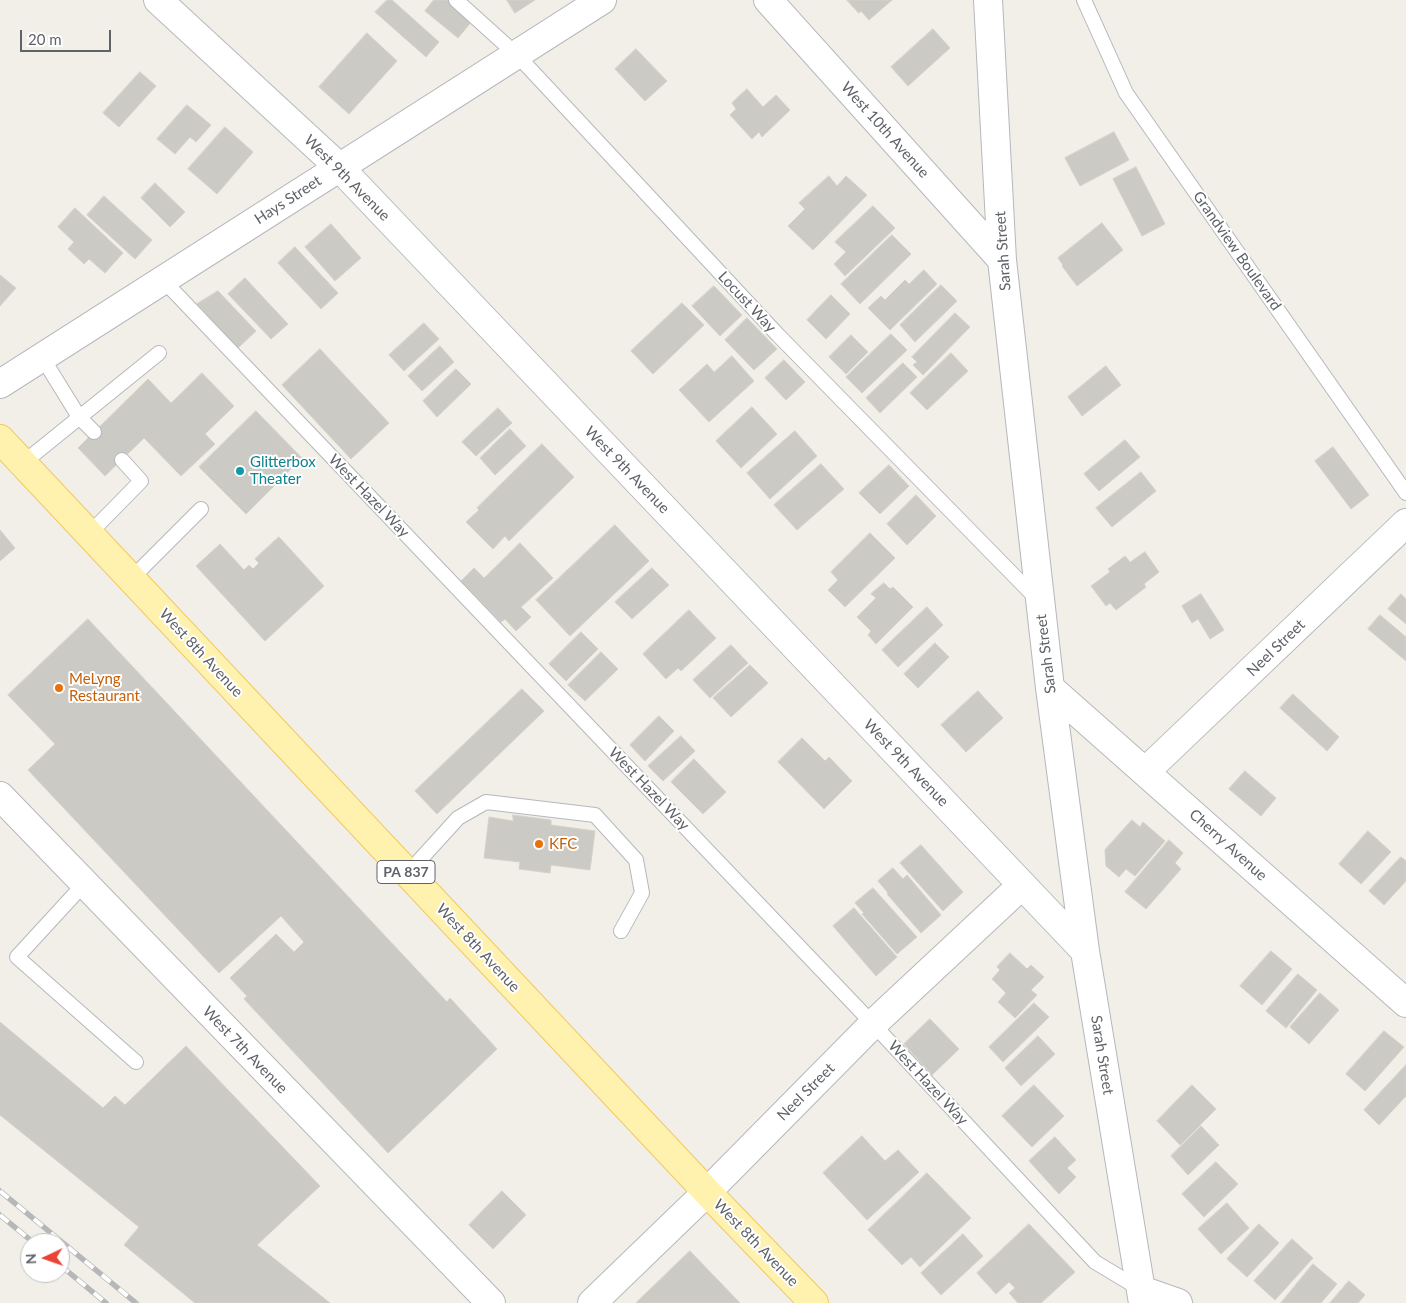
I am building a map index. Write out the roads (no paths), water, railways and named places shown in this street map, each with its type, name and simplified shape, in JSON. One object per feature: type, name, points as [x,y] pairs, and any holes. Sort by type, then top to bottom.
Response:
[{"type":"main road","name":"West 8th Avenue","points":[[0,439],[707,1192],[814,1303]]},
{"type":"street","name":"West 9th Avenue","points":[[158,0],[339,167],[1085,951]]},
{"type":"street","name":"Hays Street","points":[[0,384],[339,167],[517,56],[602,0]]},
{"type":"street","name":"West 10th Avenue","points":[[768,0],[1002,260]]},
{"type":"street","name":"Sarah Street","points":[[988,0],[1002,260],[1050,688],[1085,951],[1142,1296]]},
{"type":"street","name":"Neel Street","points":[[1145,772],[1406,523]]},
{"type":"street","name":"Cherry Avenue","points":[[1050,688],[1406,1003]]},
{"type":"street","name":"West 7th Avenue","points":[[0,796],[491,1303]]},
{"type":"street","name":"Neel Street","points":[[592,1303],[707,1192],[873,1024],[1022,885]]},
{"type":"street","points":[[1142,1296],[1178,1303]]},
{"type":"lane","name":"Locust Way","points":[[456,0],[517,56],[778,335],[1040,602]]},
{"type":"lane","name":"Grandview Boulevard","points":[[1084,0],[1126,93],[1406,494]]},
{"type":"lane","name":"West Hazel Way","points":[[162,280],[873,1024],[1095,1262],[1142,1296]]},
{"type":"lane","points":[[23,463],[159,352]]},
{"type":"lane","points":[[42,357],[79,417],[94,432]]},
{"type":"lane","points":[[89,534],[141,481],[122,460]]},
{"type":"lane","points":[[131,578],[201,509]]},
{"type":"lane","points":[[408,873],[458,818],[486,802],[595,815],[636,860],[642,893],[621,931]]},
{"type":"lane","points":[[84,884],[17,957],[136,1062]]},
{"type":"railway","points":[[0,1191],[136,1303]]},
{"type":"railway","points":[[0,1215],[22,1233]]},
{"type":"railway","points":[[70,1273],[106,1303]]},
{"type":"place","name":"Glitterbox Theater","points":[[240,471]]},
{"type":"place","name":"MeLyng Restaurant","points":[[59,688]]},
{"type":"place","name":"KFC","points":[[539,844]]}]
